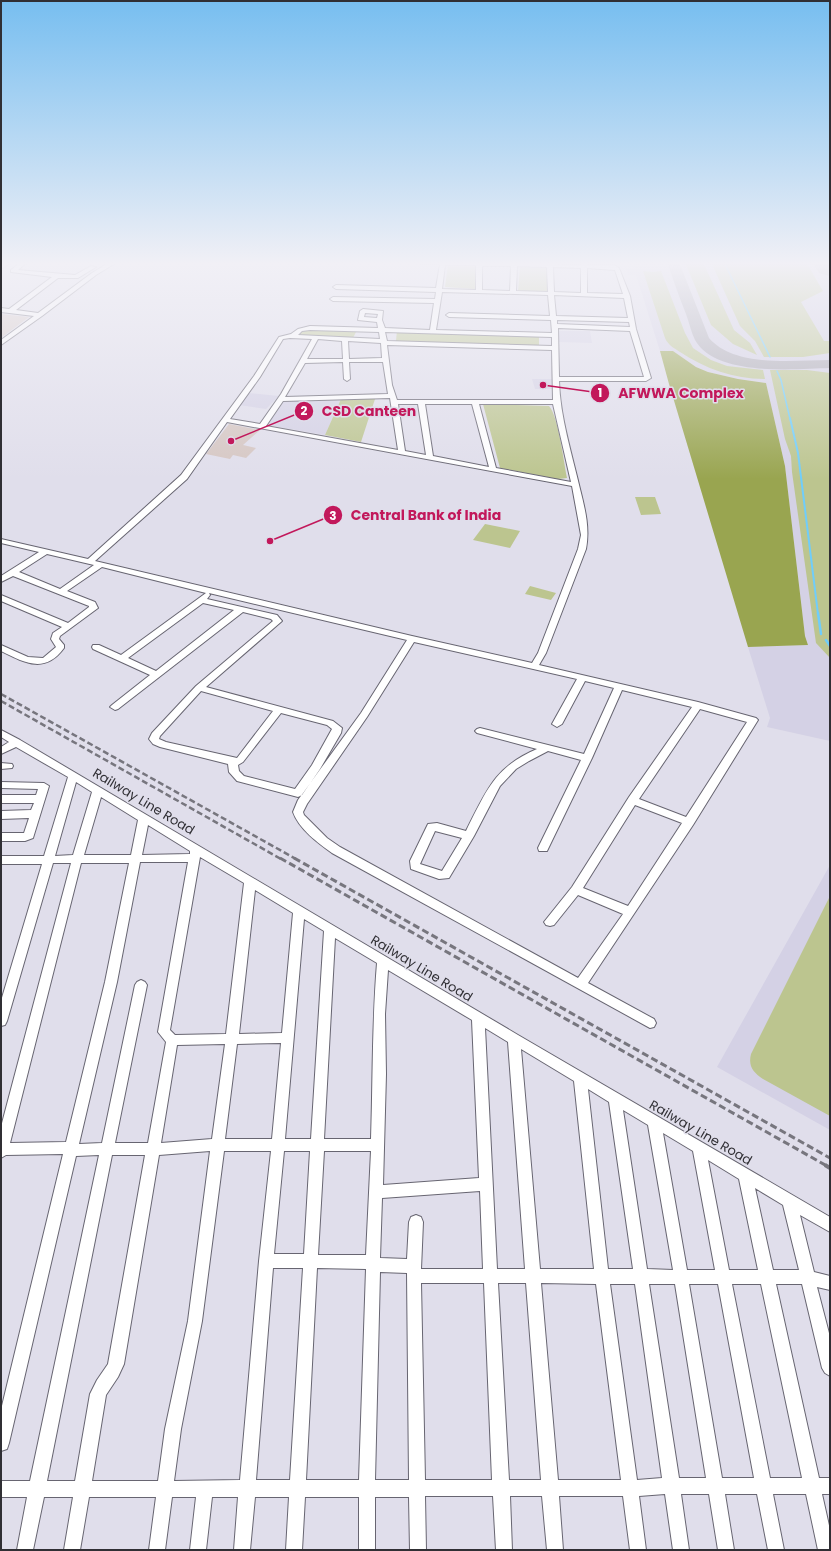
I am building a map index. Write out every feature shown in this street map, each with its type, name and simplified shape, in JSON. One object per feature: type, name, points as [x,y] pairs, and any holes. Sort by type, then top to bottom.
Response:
[{"type":"street","points":[[1,344],[14,334]]},
{"type":"street","points":[[383,334],[402,453]]},
{"type":"street","points":[[534,666],[542,653],[585,538],[576,485],[556,402],[555,335],[536,334]]},
{"type":"street","points":[[556,379],[646,380],[648,378],[635,334]]},
{"type":"street","points":[[90,561],[184,477],[257,377],[282,337],[292,336],[384,342],[554,348]]},
{"type":"street","points":[[262,427],[279,402],[316,338]]},
{"type":"street","points":[[345,340],[348,379]]},
{"type":"street","points":[[302,361],[386,360]]},
{"type":"street","points":[[279,402],[393,399],[421,401],[556,402]]},
{"type":"street","points":[[421,401],[430,458]]},
{"type":"street","points":[[476,401],[493,466],[492,470]]},
{"type":"street","points":[[225,420],[576,485]]},
{"type":"street","points":[[1,541],[412,639],[534,666],[698,705],[754,720],[630,912],[580,985]]},
{"type":"street","points":[[1,580],[46,551]]},
{"type":"street","points":[[61,592],[101,564]]},
{"type":"street","points":[[1,648],[34,662],[42,662],[60,648],[60,645],[54,638],[94,607],[13,573]]},
{"type":"street","points":[[122,658],[202,600],[210,591]]},
{"type":"street","points":[[1,598],[68,626]]},
{"type":"street","points":[[202,600],[274,617],[278,620],[199,688],[157,732],[154,739],[156,742],[233,762],[240,760],[278,710]]},
{"type":"street","points":[[115,707],[240,610]]},
{"type":"street","points":[[412,639],[364,715],[302,803],[298,812],[300,817],[323,841],[336,850],[650,1023]]},
{"type":"street","points":[[96,647],[158,675]]},
{"type":"street","points":[[557,724],[582,678]]},
{"type":"street","points":[[543,848],[620,687]]},
{"type":"street","points":[[199,688],[330,723],[338,728],[300,792],[294,793],[241,779],[234,772],[233,762]]},
{"type":"street","points":[[550,922],[576,890],[633,800],[698,705]]},
{"type":"street","points":[[480,731],[587,758]]},
{"type":"street","name":"Railway Line Road","points":[[1,733],[144,818],[195,853],[250,881],[384,960],[478,1018],[830,1225]]},
{"type":"street","points":[[1,751],[17,742]]},
{"type":"street","points":[[469,836],[437,826],[432,827],[415,862],[415,866],[439,875],[445,875],[469,836],[502,776],[521,760],[547,748]]},
{"type":"street","points":[[1,1021],[73,776]]},
{"type":"street","points":[[1,785],[44,785],[28,836],[1,837]]},
{"type":"street","points":[[98,790],[77,860],[1,1150],[154,1149],[218,1145],[377,1145]]},
{"type":"street","points":[[1,798],[40,799]]},
{"type":"street","points":[[633,800],[688,822]]},
{"type":"street","points":[[1,815],[34,814]]},
{"type":"street","points":[[1,1443],[111,982],[144,818]]},
{"type":"street","points":[[1,860],[135,858],[195,853],[164,1032],[172,1040],[287,1038]]},
{"type":"street","points":[[157,1550],[172,1429],[195,1321],[232,1038],[250,881]]},
{"type":"street","points":[[576,890],[630,912]]},
{"type":"street","points":[[242,1550],[266,1261],[299,910]]},
{"type":"street","points":[[294,1550],[330,928]]},
{"type":"street","points":[[367,1550],[367,1489],[373,1264],[380,1074],[379,1014],[384,960]]},
{"type":"street","points":[[25,1550],[61,1367],[141,985]]},
{"type":"street","points":[[478,1018],[504,1550]]},
{"type":"street","points":[[514,1039],[556,1550]]},
{"type":"street","points":[[72,1550],[98,1394],[100,1388],[113,1372],[116,1364],[172,1040]]},
{"type":"street","points":[[580,1078],[602,1277],[638,1550]]},
{"type":"street","points":[[615,1098],[681,1550]]},
{"type":"street","points":[[654,1121],[726,1550]]},
{"type":"street","points":[[699,1149],[776,1550]]},
{"type":"street","points":[[745,1174],[826,1550]]},
{"type":"street","points":[[375,1192],[486,1184]]},
{"type":"street","points":[[789,1200],[830,1368]]},
{"type":"street","points":[[416,1222],[414,1271],[418,1550]]},
{"type":"street","points":[[266,1261],[373,1264],[414,1271],[491,1276],[807,1277],[830,1283]]},
{"type":"street","points":[[1,1489],[417,1489],[830,1486]]},
{"type":"street","points":[[198,1550],[205,1489]]},
{"type":"shaded area","points":[[558,334],[591,334],[592,343],[559,342]]},
{"type":"shaded area","points":[[655,334],[830,334],[830,741],[767,727],[770,718],[748,647],[808,645],[805,636],[785,466],[766,383],[738,379],[708,372],[696,367],[673,351],[660,351]]},
{"type":"shaded area","points":[[532,379],[552,379],[553,389],[535,389]]},
{"type":"shaded area","points":[[248,393],[279,396],[266,409],[239,405]]},
{"type":"shaded area","points":[[341,399],[325,435],[267,425],[282,400]]},
{"type":"shaded area","points":[[830,865],[830,1130],[717,1067]]},
{"type":"green space","points":[[297,334],[355,334],[353,338],[296,335]]},
{"type":"green space","points":[[397,334],[539,335],[539,346],[396,341]]},
{"type":"green space","points":[[664,334],[686,334],[693,348],[711,360],[727,366],[763,370],[765,379],[754,379],[731,375],[710,368],[676,349],[669,344]]},
{"type":"green space","points":[[722,334],[739,334],[750,343],[757,355],[733,344]]},
{"type":"green space","points":[[748,334],[820,334],[824,341],[830,341],[830,353],[803,357],[764,357],[755,341]]},
{"type":"green space","points":[[660,351],[673,351],[696,367],[708,372],[738,379],[766,383],[785,466],[805,636],[808,645],[748,647]]},
{"type":"green space","points":[[770,370],[807,370],[830,373],[830,658],[816,643],[791,456],[785,439]]},
{"type":"green space","points":[[341,399],[375,399],[361,442],[325,435]]},
{"type":"green space","points":[[483,404],[549,406],[558,429],[567,478],[558,479],[500,468]]},
{"type":"green space","points":[[635,497],[655,497],[661,514],[641,515]]},
{"type":"green space","points":[[485,524],[520,531],[510,548],[473,540]]},
{"type":"green space","points":[[530,586],[556,593],[551,600],[525,594]]},
{"type":"green space","points":[[830,896],[830,1116],[756,1074],[752,1068],[750,1058]]},
{"type":"building","points":[[229,424],[260,430],[243,445],[256,448],[246,458],[233,455],[230,459],[206,454]]},
{"type":"waterway","points":[[759,334],[770,357]]},
{"type":"waterway","points":[[777,371],[781,380],[790,419]]},
{"type":"waterway","points":[[790,418],[798,453],[818,614]]},
{"type":"waterway","points":[[818,613],[821,634]]},
{"type":"waterway","points":[[826,640],[830,646]]},
{"type":"taxiway","points":[[700,334],[711,350],[725,357],[742,361],[780,365],[830,364]]},
{"type":"railway","points":[[1,694],[296,859]]},
{"type":"railway","points":[[1,701],[281,859]]},
{"type":"railway","points":[[280,858],[827,1166]]},
{"type":"railway","points":[[294,858],[830,1158]]},
{"type":"railway","points":[[825,1165],[830,1168]]},
{"type":"place","name":"AFWWA Complex","points":[[543,385]]},
{"type":"place","name":"CSD Canteen","points":[[231,441]]},
{"type":"place","name":"Central Bank of India","points":[[270,541]]}]
